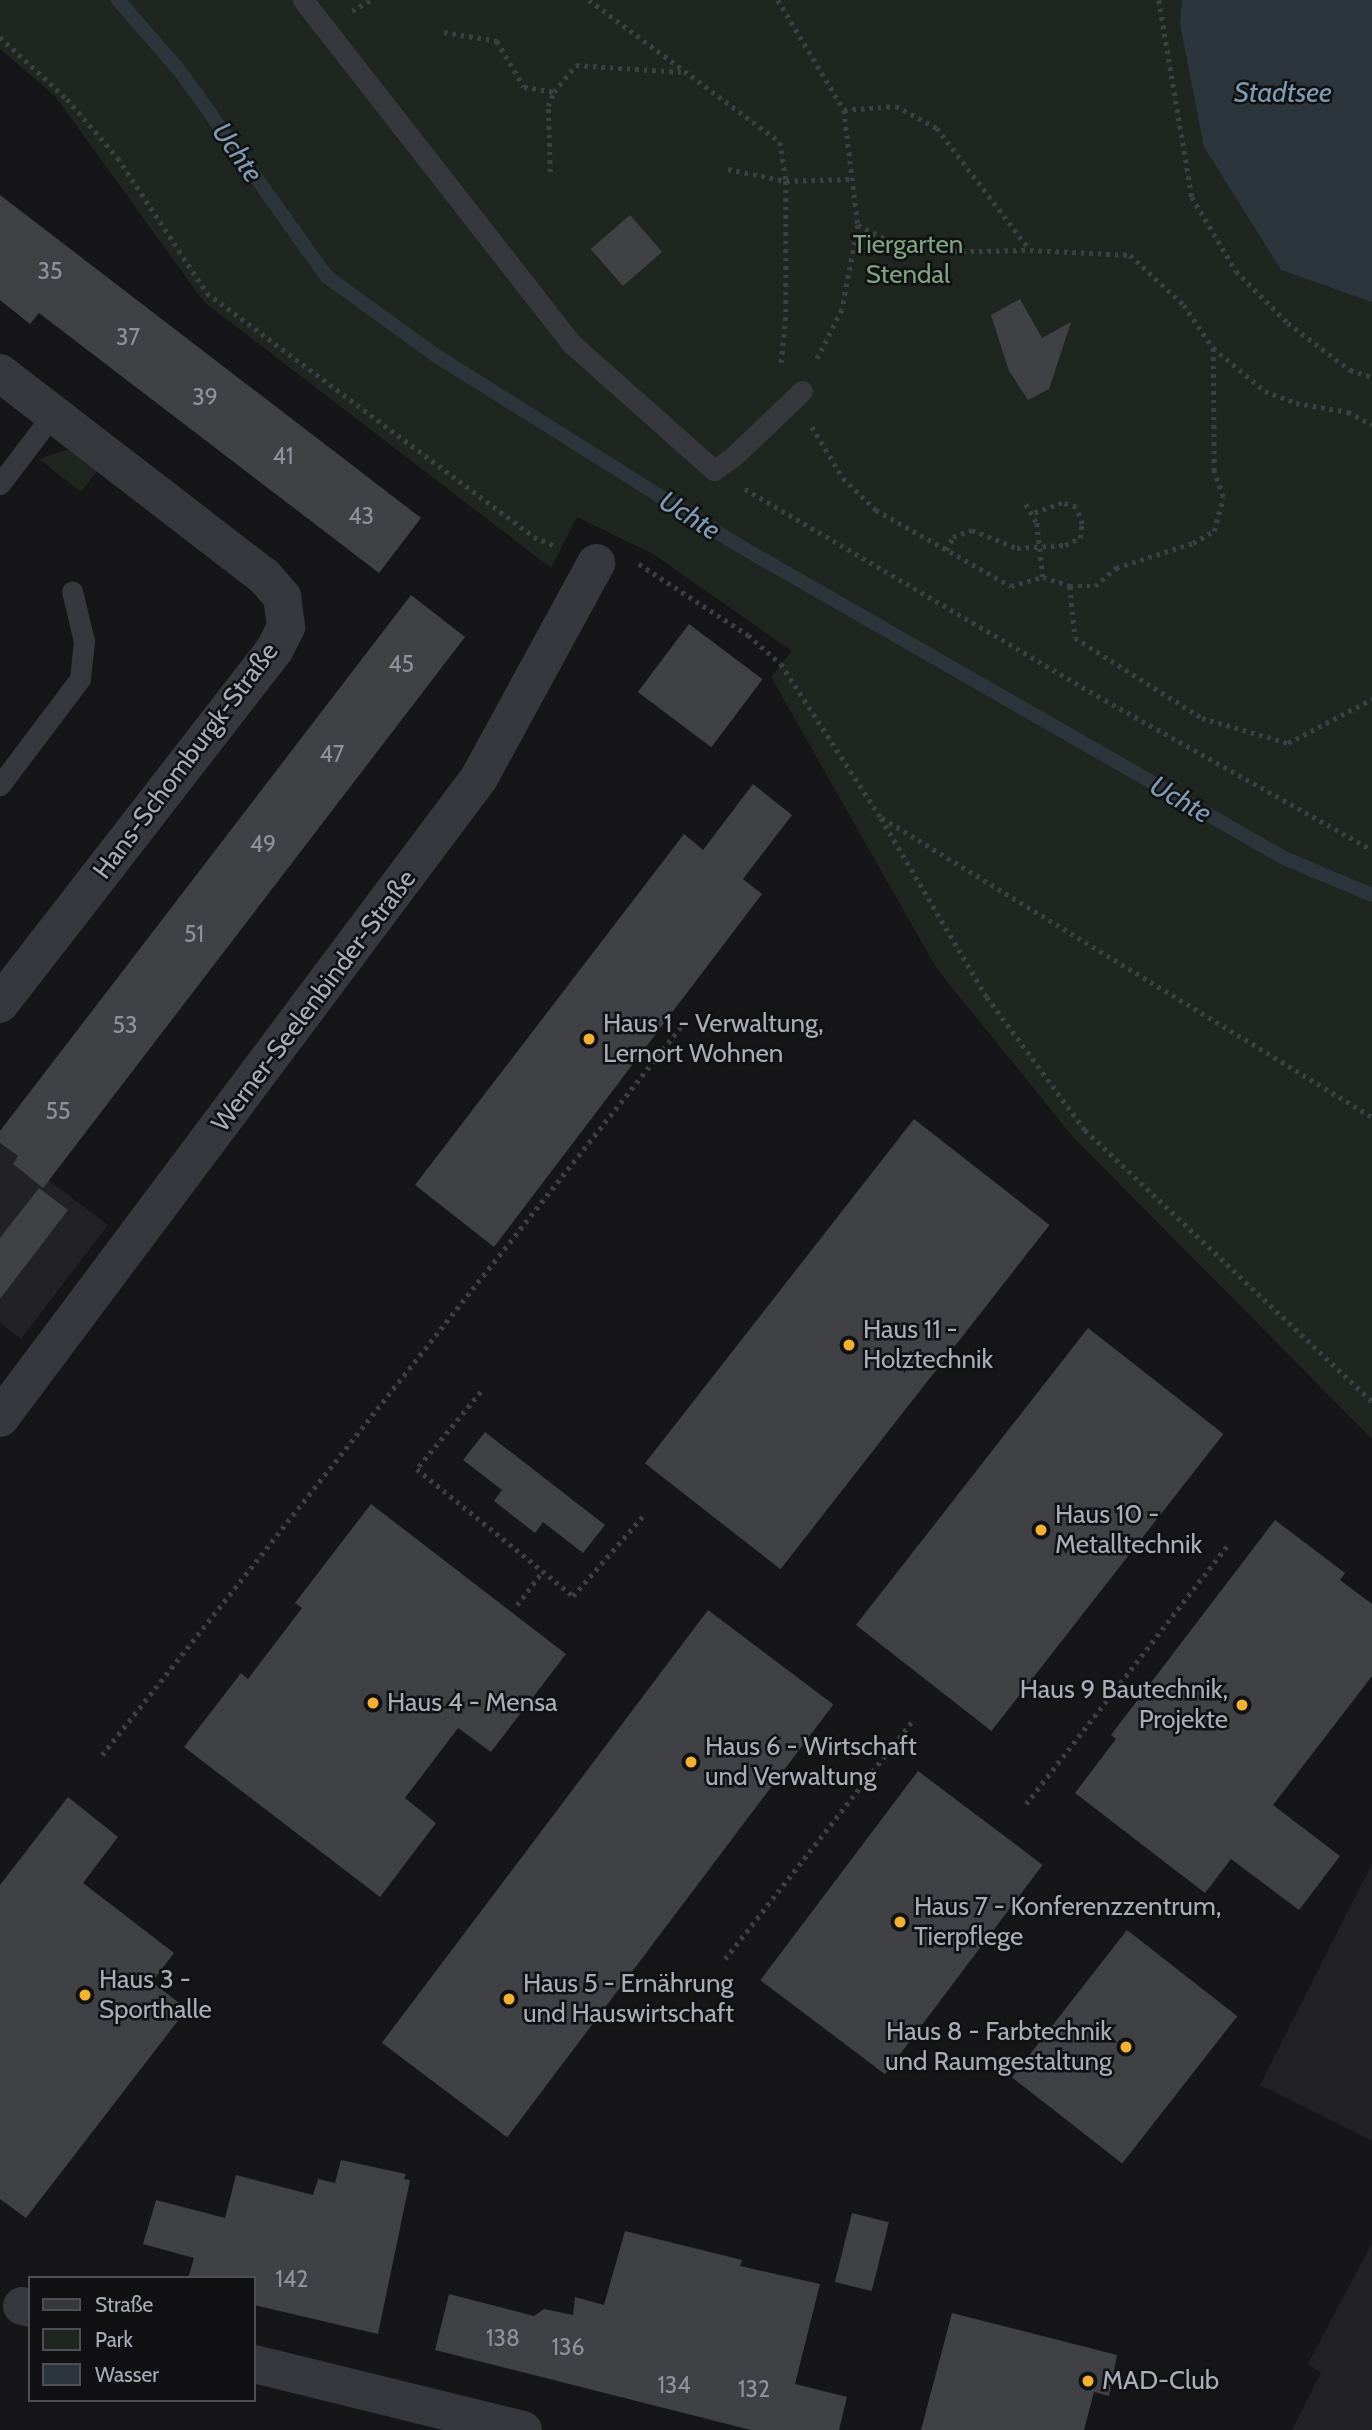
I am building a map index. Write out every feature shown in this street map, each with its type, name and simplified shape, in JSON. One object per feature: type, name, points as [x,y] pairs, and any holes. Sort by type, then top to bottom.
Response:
[{"type":"street","name":"Hans-Schomburgk-Straße","points":[[0,373],[264,576],[282,597],[286,627],[275,649],[0,1004]]},
{"type":"street","name":"Werner-Seelenbinder-Straße","points":[[0,1418],[478,778],[596,563]]},
{"type":"street","points":[[256,2364],[523,2430]]},
{"type":"lane","points":[[303,0],[573,345],[714,470],[734,456],[802,391]]},
{"type":"lane","points":[[0,484],[53,414]]},
{"type":"lane","points":[[0,785],[80,679],[84,641],[72,591]]},
{"type":"path","points":[[589,0],[682,72],[780,142],[786,181],[786,317],[780,366],[802,391],[809,424],[843,478],[876,510],[1010,586],[1043,577],[1070,586],[1095,586],[1116,568],[1193,543],[1214,531],[1223,497],[1214,471],[1213,348]]},
{"type":"path","points":[[778,0],[844,110],[858,225],[842,310],[802,391]]},
{"type":"path","points":[[1159,0],[1192,197],[1236,271],[1288,323],[1350,370],[1372,377]]},
{"type":"path","points":[[444,32],[497,41],[524,87],[554,92]]},
{"type":"path","points":[[0,37],[67,99],[118,158],[207,292],[534,537],[596,563],[617,561],[642,565],[748,635],[781,664],[881,818],[987,996],[1085,1130],[1372,1401]]},
{"type":"path","points":[[550,172],[548,106],[554,92],[576,65],[682,72]]},
{"type":"path","points":[[844,110],[896,106],[937,128],[1030,250]]},
{"type":"path","points":[[728,169],[786,181],[852,179]]},
{"type":"path","points":[[858,225],[911,253],[1030,250],[1129,254],[1185,304],[1213,348],[1265,391],[1296,403],[1348,412],[1372,425]]},
{"type":"path","points":[[714,470],[1093,693],[1372,850]]},
{"type":"path","points":[[946,550],[953,537],[972,530],[1017,548],[1065,544],[1080,538],[1082,524],[1076,507],[1062,503],[1031,514]]},
{"type":"path","points":[[1027,504],[1037,523],[1043,577]]},
{"type":"path","points":[[1070,586],[1075,638],[1202,718],[1288,743],[1372,699]]},
{"type":"path","points":[[881,818],[1372,1117]]},
{"type":"path","points":[[102,1755],[683,1024]]},
{"type":"path","points":[[481,1391],[417,1469],[573,1597],[643,1516]]},
{"type":"path","points":[[1026,1804],[1229,1543]]},
{"type":"path","points":[[517,1605],[543,1571]]},
{"type":"path","points":[[725,1959],[913,1720]]},
{"type":"shaded area","points":[[0,1143],[18,1156],[13,1164],[29,1177],[35,1170],[108,1225],[21,1339],[0,1323]]},
{"type":"shaded area","points":[[1372,1864],[1372,2141],[1260,2085]]},
{"type":"shaded area","points":[[1372,2243],[1372,2430],[1292,2430],[1321,2373],[1308,2364]]},
{"type":"green space","name":"Tiergarten Stendal","points":[[0,0],[1372,0],[1372,1439],[1073,1137],[937,969],[771,677],[792,651],[653,554],[577,517],[551,568],[204,302],[55,96],[0,49]]},
{"type":"green space","points":[[75,450],[99,469],[81,492],[39,459],[62,451]]},
{"type":"water","name":"Stadtsee","points":[[1182,0],[1372,0],[1372,302],[1281,270],[1204,147],[1180,24]]},
{"type":"building","points":[[0,195],[421,518],[379,573],[39,313],[30,324],[0,300]]},
{"type":"building","points":[[630,215],[662,252],[623,286],[591,249]]},
{"type":"building","points":[[1020,299],[1042,338],[1071,322],[1049,389],[1028,400],[1009,371],[991,315]]},
{"type":"building","points":[[411,595],[465,637],[43,1188],[13,1164],[18,1156],[0,1143],[0,1131]]},
{"type":"building","points":[[689,624],[762,679],[711,747],[638,692]]},
{"type":"building","name":"Haus 1 - Verwaltung, Lernort Wohnen","points":[[753,784],[792,815],[743,879],[762,894],[494,1247],[415,1185],[684,834],[703,850]]},
{"type":"building","name":"Haus 11 - Holztechnik","points":[[914,1119],[1050,1225],[780,1569],[645,1463]]},
{"type":"building","points":[[39,1188],[68,1210],[0,1299],[0,1238]]},
{"type":"building","name":"Haus 10 - Metalltechnik","points":[[1088,1328],[1224,1434],[991,1731],[856,1625]]},
{"type":"building","points":[[485,1432],[605,1525],[583,1553],[543,1522],[535,1533],[494,1501],[502,1490],[463,1460]]},
{"type":"building","name":"Haus 4 - Mensa","points":[[371,1504],[566,1654],[491,1752],[458,1728],[405,1798],[436,1823],[380,1897],[184,1747],[241,1673],[248,1679],[302,1608],[295,1603]]},
{"type":"building","name":"Haus 9 Bautechnik, Projekte","points":[[1275,1520],[1345,1573],[1340,1580],[1372,1604],[1372,1676],[1273,1805],[1340,1856],[1299,1910],[1231,1859],[1205,1893],[1075,1793],[1116,1739],[1111,1735]]},
{"type":"building","points":[[708,1610],[833,1704],[507,2137],[382,2043]]},
{"type":"building","name":"Haus 7 - Konferenzzentrum, Tierpflege","points":[[918,1771],[1043,1865],[885,2074],[760,1980]]},
{"type":"building","name":"Haus 3 - Sporthalle","points":[[68,1797],[118,1837],[83,1883],[174,1953],[152,1982],[187,2009],[26,2218],[0,2199],[0,1885]]},
{"type":"building","name":"Haus 8 - Farbtechnik und Raumgestaltung","points":[[1127,1930],[1237,2016],[1122,2164],[1012,2077]]},
{"type":"building","points":[[341,2160],[406,2174],[404,2179],[410,2180],[378,2334],[256,2305],[256,2276],[189,2276],[194,2258],[143,2244],[156,2200],[225,2218],[236,2175],[313,2195],[318,2179],[335,2183]]},
{"type":"building","points":[[852,2213],[889,2222],[872,2291],[835,2282]]},
{"type":"building","points":[[625,2231],[742,2260],[740,2266],[820,2284],[795,2384],[847,2397],[839,2430],[751,2430],[435,2350],[449,2294],[534,2316],[544,2309],[573,2315],[575,2297],[604,2305]]},
{"type":"building","points":[[952,2313],[1117,2355],[1109,2396],[1094,2392],[1084,2430],[921,2430]]},
{"type":"waterway","name":"Uchte","points":[[118,0],[180,71],[326,276],[435,355],[738,545],[1284,858],[1372,895]]},
{"type":"place","name":"Haus 1 - Verwaltung, Lernort Wohnen","points":[[589,1039]]},
{"type":"place","name":"Haus 11 - Holztechnik","points":[[849,1345]]},
{"type":"place","name":"Haus 10 - Metalltechnik","points":[[1041,1530]]},
{"type":"place","name":"Haus 4 - Mensa","points":[[373,1703]]},
{"type":"place","name":"Haus 9 Bautechnik, Projekte","points":[[1242,1705]]},
{"type":"place","name":"Haus 6 - Wirtschaft und Verwaltung","points":[[691,1762]]},
{"type":"place","name":"Haus 7 - Konferenzzentrum, Tierpflege","points":[[900,1922]]},
{"type":"place","name":"Haus 3 - Sporthalle","points":[[85,1995]]},
{"type":"place","name":"Haus 5 - Ernährung und Hauswirtschaft","points":[[509,1999]]},
{"type":"place","name":"Haus 8 - Farbtechnik und Raumgestaltung","points":[[1126,2047]]},
{"type":"place","name":"MAD-Club","points":[[1088,2381]]}]
